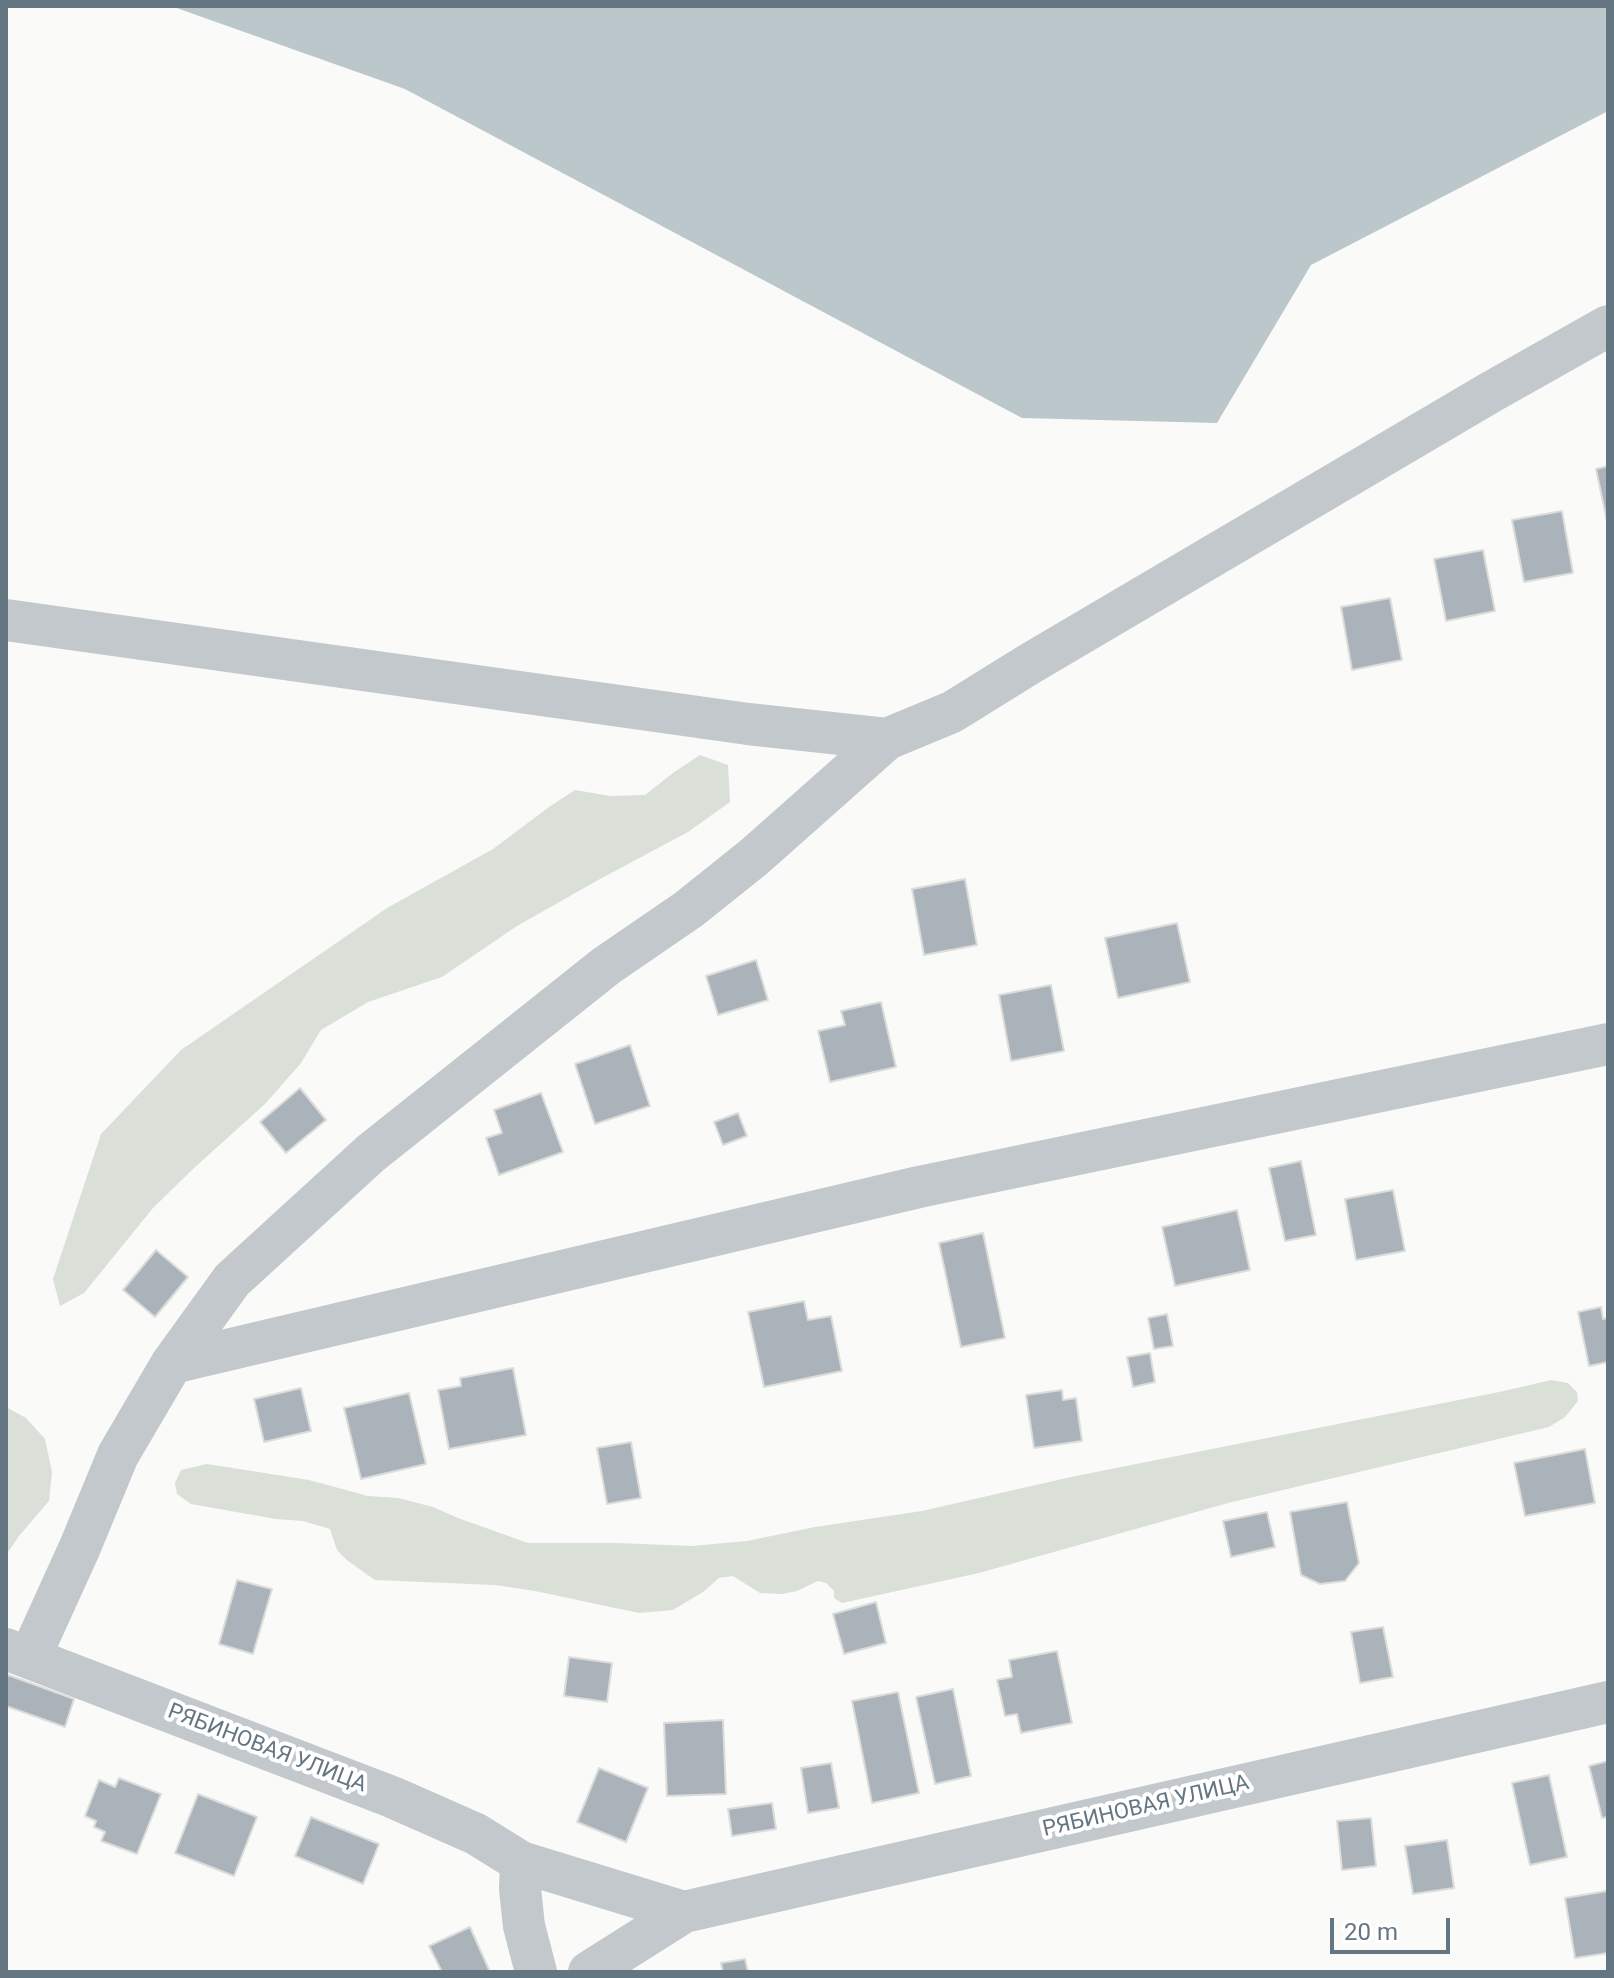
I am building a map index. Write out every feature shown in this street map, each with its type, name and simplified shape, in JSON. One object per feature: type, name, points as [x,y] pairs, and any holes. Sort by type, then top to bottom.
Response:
[{"type":"street","points":[[18,1653],[80,1547],[118,1455],[172,1363],[232,1280],[371,1153],[606,966],[689,909],[754,857],[887,739],[952,712],[1477,400],[1608,326]]},
{"type":"street","points":[[6,620],[748,724],[887,739]]},
{"type":"street","points":[[172,1363],[919,1187],[1608,1044]]},
{"type":"street","name":"РЯБИНОВАЯ УЛИЦА","points":[[18,1653],[392,1797],[476,1834],[521,1862],[684,1912],[1608,1702]]},
{"type":"street","points":[[521,1862],[524,1926],[536,1972]]},
{"type":"street","points":[[589,1972],[684,1912]]},
{"type":"shaded area","points":[[171,6],[1608,6],[1608,111],[1311,265],[1217,423],[1022,418],[405,89]]},
{"type":"shaded area","points":[[700,755],[728,765],[730,802],[688,832],[517,926],[442,977],[368,1002],[321,1030],[301,1063],[265,1104],[153,1208],[84,1293],[60,1306],[53,1279],[101,1134],[181,1050],[387,908],[493,849],[575,790],[610,796],[645,795]]},
{"type":"shaded area","points":[[1551,1380],[1568,1383],[1577,1392],[1578,1401],[1565,1417],[1549,1427],[1228,1503],[979,1573],[842,1603],[834,1598],[834,1591],[826,1583],[818,1581],[797,1591],[760,1593],[733,1576],[719,1578],[673,1610],[639,1613],[495,1585],[375,1580],[337,1550],[330,1529],[303,1521],[191,1504],[177,1494],[175,1483],[181,1470],[207,1464],[309,1480],[368,1496],[398,1498],[433,1507],[528,1543],[692,1546],[747,1541],[922,1511],[1071,1477]]},
{"type":"shaded area","points":[[6,1407],[26,1418],[45,1439],[52,1472],[49,1501],[6,1555]]},
{"type":"building","points":[[1608,466],[1608,526],[1596,469]]},
{"type":"building","points":[[1562,511],[1573,573],[1524,582],[1512,520]]},
{"type":"building","points":[[1483,550],[1495,611],[1446,621],[1434,559]]},
{"type":"building","points":[[1390,598],[1402,660],[1352,670],[1341,607]]},
{"type":"building","points":[[965,879],[977,945],[924,955],[912,889]]},
{"type":"building","points":[[1177,923],[1190,982],[1118,998],[1105,938]]},
{"type":"building","points":[[756,960],[768,1000],[718,1015],[706,976]]},
{"type":"building","points":[[1051,985],[1064,1051],[1011,1061],[999,995]]},
{"type":"building","points":[[881,1002],[896,1067],[830,1082],[818,1031],[845,1025],[841,1011]]},
{"type":"building","points":[[630,1045],[650,1106],[595,1124],[575,1064]]},
{"type":"building","points":[[300,1088],[326,1120],[286,1153],[260,1122]]},
{"type":"building","points":[[541,1093],[563,1152],[499,1175],[486,1138],[502,1133],[494,1110]]},
{"type":"building","points":[[738,1113],[747,1136],[723,1145],[714,1122]]},
{"type":"building","points":[[1301,1161],[1316,1235],[1285,1241],[1269,1168]]},
{"type":"building","points":[[1393,1190],[1405,1251],[1356,1260],[1345,1199]]},
{"type":"building","points":[[1237,1210],[1250,1270],[1175,1286],[1162,1227]]},
{"type":"building","points":[[983,1233],[1005,1338],[961,1347],[939,1243]]},
{"type":"building","points":[[156,1250],[188,1277],[155,1317],[123,1290]]},
{"type":"building","points":[[804,1301],[808,1320],[831,1316],[842,1371],[764,1387],[748,1312]]},
{"type":"building","points":[[1601,1307],[1603,1319],[1608,1318],[1608,1362],[1589,1366],[1578,1312]]},
{"type":"building","points":[[1167,1314],[1173,1346],[1154,1349],[1148,1318]]},
{"type":"building","points":[[1150,1353],[1155,1382],[1133,1387],[1127,1357]]},
{"type":"building","points":[[513,1368],[526,1435],[449,1449],[438,1390],[461,1386],[460,1378]]},
{"type":"building","points":[[301,1388],[311,1431],[264,1442],[254,1399]]},
{"type":"building","points":[[1062,1390],[1063,1400],[1076,1398],[1082,1441],[1034,1448],[1026,1395]]},
{"type":"building","points":[[409,1393],[426,1464],[361,1479],[344,1408]]},
{"type":"building","points":[[631,1442],[641,1498],[607,1504],[597,1448]]},
{"type":"building","points":[[1585,1449],[1595,1503],[1525,1516],[1514,1463]]},
{"type":"building","points":[[1347,1502],[1359,1563],[1345,1581],[1320,1584],[1301,1575],[1290,1512]]},
{"type":"building","points":[[1267,1512],[1275,1547],[1231,1557],[1223,1521]]},
{"type":"building","points":[[237,1580],[272,1589],[253,1654],[219,1644]]},
{"type":"building","points":[[876,1602],[886,1643],[844,1654],[833,1614]]},
{"type":"building","points":[[1383,1627],[1393,1677],[1360,1683],[1351,1632]]},
{"type":"building","points":[[1057,1651],[1072,1723],[1021,1733],[1017,1714],[1005,1716],[997,1680],[1012,1677],[1009,1660]]},
{"type":"building","points":[[569,1657],[612,1663],[607,1702],[564,1696]]},
{"type":"building","points":[[8,1675],[74,1699],[65,1727],[6,1706]]},
{"type":"building","points":[[953,1689],[971,1776],[935,1784],[916,1697]]},
{"type":"building","points":[[898,1692],[919,1793],[872,1803],[852,1701]]},
{"type":"building","points":[[723,1720],[726,1794],[667,1796],[664,1723]]},
{"type":"building","points":[[1608,1761],[1608,1817],[1602,1818],[1589,1766]]},
{"type":"building","points":[[831,1763],[839,1808],[808,1813],[801,1768]]},
{"type":"building","points":[[599,1768],[648,1788],[626,1842],[577,1822]]},
{"type":"building","points":[[1549,1775],[1567,1857],[1530,1865],[1512,1783]]},
{"type":"building","points":[[119,1778],[161,1794],[137,1854],[101,1841],[105,1832],[94,1827],[96,1821],[85,1816],[99,1780],[115,1787]]},
{"type":"building","points":[[198,1794],[257,1817],[234,1876],[175,1853]]},
{"type":"building","points":[[772,1803],[776,1829],[732,1836],[728,1809]]},
{"type":"building","points":[[311,1817],[379,1844],[363,1884],[295,1856]]},
{"type":"building","points":[[1371,1818],[1376,1866],[1342,1870],[1337,1821]]},
{"type":"building","points":[[1447,1840],[1454,1888],[1413,1894],[1405,1846]]},
{"type":"building","points":[[1607,1891],[1608,1953],[1575,1958],[1565,1898]]},
{"type":"building","points":[[470,1927],[490,1972],[442,1972],[429,1946]]},
{"type":"building","points":[[745,1959],[748,1972],[723,1972],[721,1963]]}]
